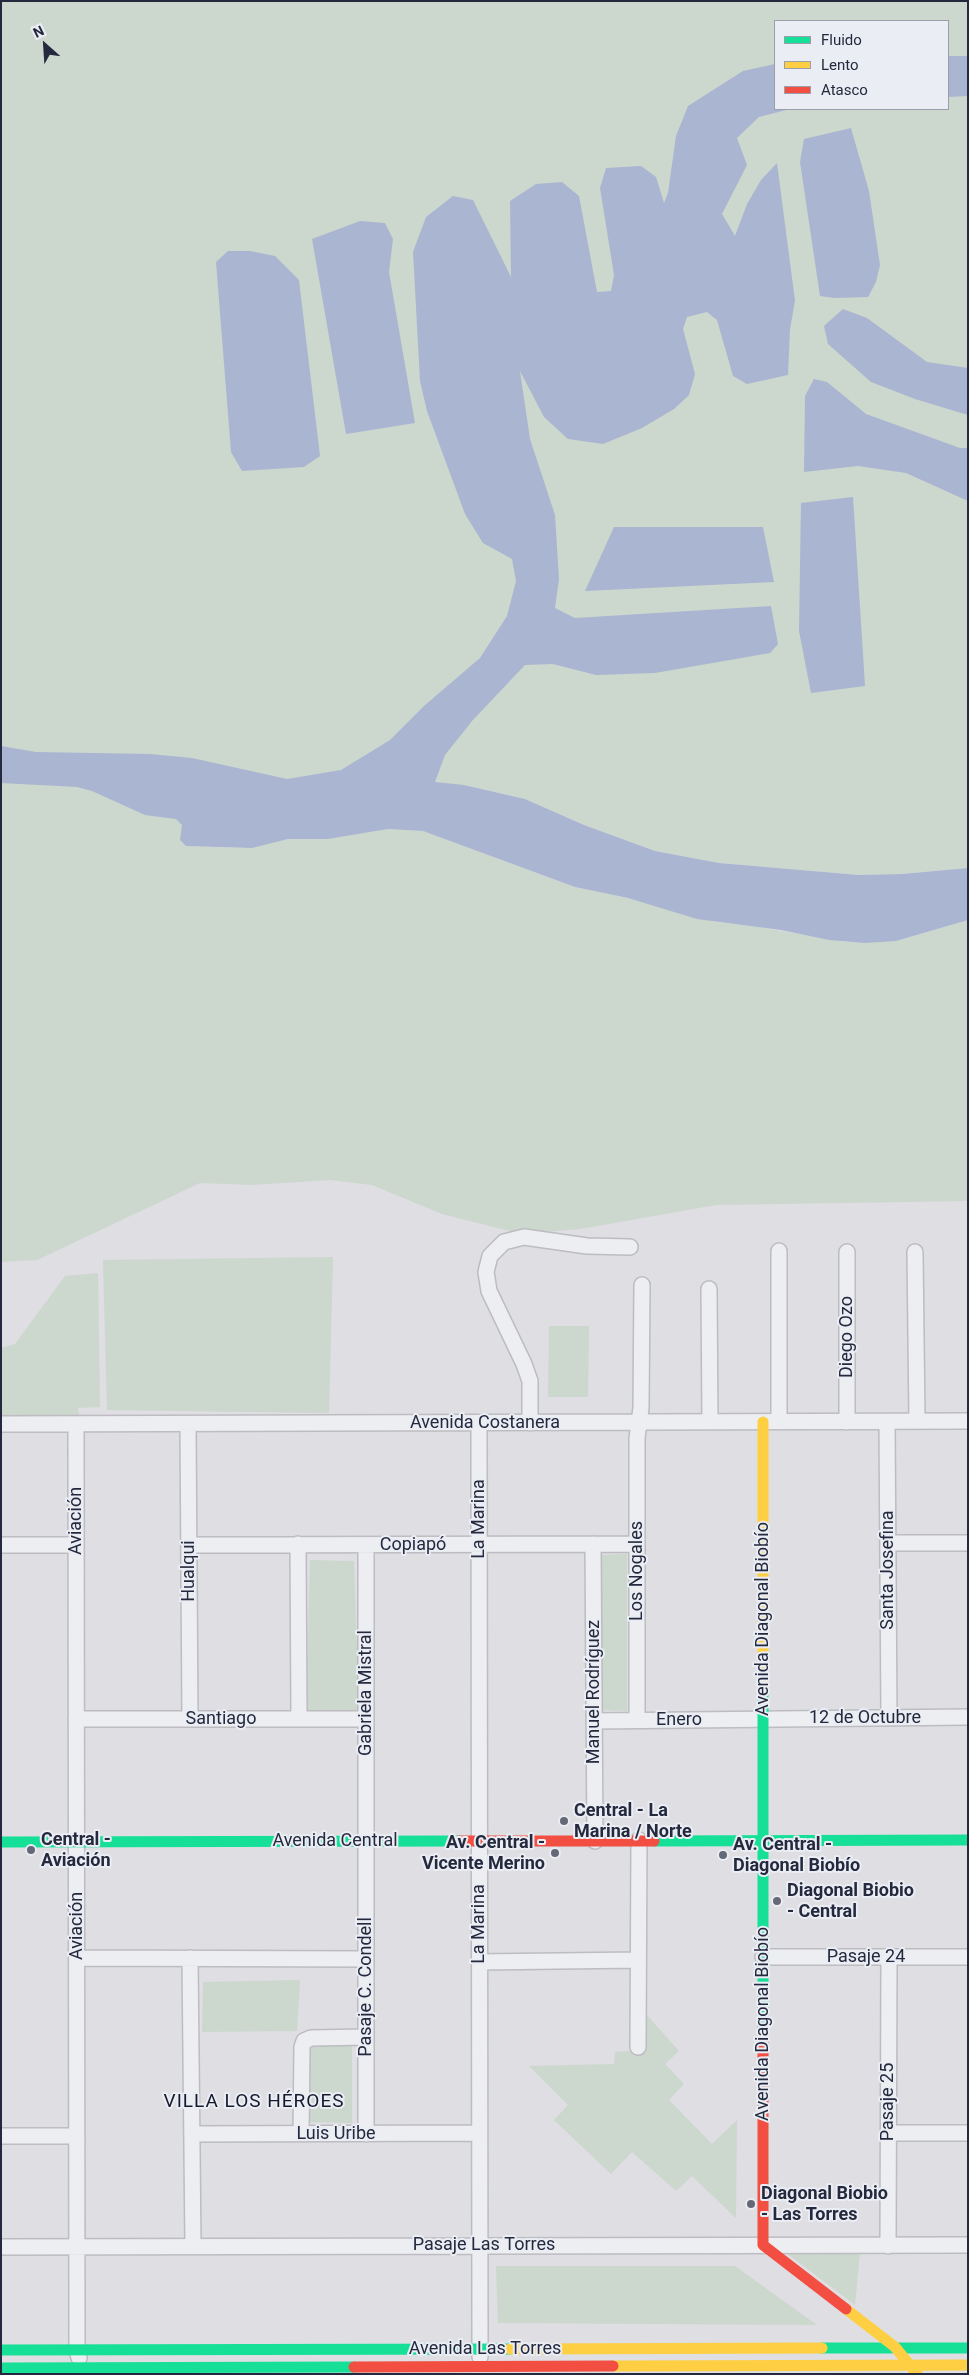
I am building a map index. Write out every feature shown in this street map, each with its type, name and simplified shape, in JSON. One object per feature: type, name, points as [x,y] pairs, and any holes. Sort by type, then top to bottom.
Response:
[{"type":"street","points":[[530,1422],[530,1381],[524,1364],[489,1291],[486,1272],[490,1256],[504,1242],[524,1237],[587,1246],[630,1247]]},
{"type":"street","points":[[779,1251],[779,1422]]},
{"type":"street","name":"Diego Ozo","points":[[846,1252],[847,1422]]},
{"type":"street","points":[[915,1252],[917,1421]]},
{"type":"street","name":"Los Nogales","points":[[637,1720],[637,1438],[642,1285]]},
{"type":"street","points":[[709,1289],[710,1422]]},
{"type":"street","name":"Avenida Costanera","points":[[1,1424],[968,1421]]},
{"type":"street","name":"Avenida Diagonal Biobío","points":[[762,1422],[763,2245]]},
{"type":"street","name":"Santa Josefina","points":[[888,1422],[889,1718]]},
{"type":"street","name":"La Marina","points":[[480,1423],[480,2366]]},
{"type":"street","name":"Aviación","points":[[76,1424],[77,2350],[82,2371]]},
{"type":"street","name":"Hualqui","points":[[188,1424],[190,1719]]},
{"type":"street","points":[[888,1543],[968,1543]]},
{"type":"street","points":[[298,1544],[299,1719]]},
{"type":"street","name":"Gabriela Mistral","points":[[366,1544],[366,1841]]},
{"type":"street","name":"Manuel Rodríguez","points":[[593,1544],[595,1840]]},
{"type":"street","name":"Copiapó","points":[[189,1545],[637,1544]]},
{"type":"street","points":[[1,1545],[76,1545]]},
{"type":"street","name":"12 de Octubre","points":[[763,1719],[968,1717]]},
{"type":"street","name":"Santiago","points":[[76,1719],[366,1719]]},
{"type":"street","name":"Enero","points":[[594,1720],[763,1719]]},
{"type":"street","points":[[638,2047],[639,1840]]},
{"type":"street","name":"Avenida Central","points":[[1,1842],[968,1840]]},
{"type":"street","name":"Pasaje C. Condell","points":[[366,1841],[366,2134]]},
{"type":"street","name":"Pasaje 24","points":[[763,1957],[968,1957]]},
{"type":"street","points":[[77,1958],[366,1958]]},
{"type":"street","points":[[190,1958],[193,2246]]},
{"type":"street","name":"Pasaje 25","points":[[888,2246],[889,1958]]},
{"type":"street","points":[[479,1962],[638,1960]]},
{"type":"street","points":[[301,2134],[302,2044],[310,2038],[366,2037]]},
{"type":"street","points":[[888,2132],[968,2132]]},
{"type":"street","name":"Luis Uribe","points":[[192,2134],[480,2133]]},
{"type":"street","points":[[1,2136],[78,2136]]},
{"type":"street","points":[[763,2245],[895,2347],[913,2369]]},
{"type":"street","name":"Pasaje Las Torres","points":[[1,2247],[968,2245]]},
{"type":"street","name":"Avenida Las Torres","points":[[1,2350],[968,2348]]},
{"type":"street","name":"Avenida Las Torres","points":[[1,2368],[82,2371],[456,2370],[480,2366],[561,2370],[782,2370],[913,2369],[968,2365]]},
{"type":"shaded area","points":[[1,1],[968,1],[968,868],[902,874],[859,875],[719,863],[655,851],[584,825],[525,799],[464,785],[180,821],[183,829],[180,840],[186,846],[241,848],[288,839],[328,839],[388,829],[423,831],[575,887],[628,898],[716,922],[747,925],[846,942],[896,941],[968,920],[968,1201],[716,1205],[580,1229],[522,1234],[442,1214],[372,1185],[330,1180],[252,1185],[200,1183],[37,1260],[1,1262]]},
{"type":"shaded area","points":[[333,1257],[329,1413],[107,1410],[103,1260]]},
{"type":"shaded area","points":[[98,1273],[100,1407],[78,1408],[79,1415],[1,1415],[1,1348],[15,1344],[65,1276]]},
{"type":"shaded area","points":[[549,1326],[589,1326],[588,1397],[548,1397]]},
{"type":"shaded area","points":[[627,1554],[627,1711],[601,1710],[597,1555]]},
{"type":"shaded area","points":[[310,1560],[354,1561],[359,1711],[306,1711]]},
{"type":"shaded area","points":[[300,1980],[297,2031],[202,2032],[203,1982]]},
{"type":"shaded area","points":[[647,2015],[679,2051],[665,2064],[684,2084],[669,2100],[712,2144],[737,2120],[736,2218],[692,2176],[676,2191],[632,2152],[611,2174],[554,2120],[568,2105],[529,2066],[614,2064],[615,2052],[644,2050]]},
{"type":"shaded area","points":[[310,2045],[352,2045],[352,2123],[310,2122]]},
{"type":"shaded area","points":[[860,2251],[855,2305],[785,2252]]},
{"type":"shaded area","points":[[496,2266],[735,2266],[817,2325],[498,2323]]},
{"type":"water","points":[[949,56],[968,56],[968,96],[949,97]]},
{"type":"water","points":[[774,64],[774,110],[786,110],[759,117],[737,138],[747,165],[722,214],[735,236],[747,204],[761,180],[777,163],[795,301],[790,329],[788,375],[747,384],[733,376],[717,320],[707,312],[687,317],[683,329],[695,374],[689,395],[674,409],[642,428],[603,444],[568,439],[544,417],[520,371],[530,439],[555,515],[559,579],[555,608],[575,618],[771,606],[778,644],[770,653],[655,673],[596,675],[553,664],[525,665],[472,721],[445,755],[435,782],[464,785],[525,799],[584,825],[655,851],[719,863],[859,875],[902,874],[968,868],[968,920],[896,941],[865,943],[829,940],[781,930],[697,919],[628,898],[575,887],[423,831],[388,829],[328,839],[288,839],[252,848],[186,846],[180,840],[182,825],[176,819],[145,815],[92,791],[77,787],[1,783],[1,746],[36,752],[150,754],[192,758],[287,779],[341,770],[390,740],[424,706],[480,658],[507,616],[516,581],[512,559],[483,543],[465,514],[427,411],[420,381],[413,252],[426,217],[453,196],[473,200],[511,277],[510,201],[536,184],[562,182],[579,196],[597,292],[611,291],[614,275],[600,188],[606,168],[641,166],[656,177],[664,203],[668,193],[676,136],[688,106],[743,71]]},
{"type":"water","points":[[851,128],[869,191],[880,265],[876,282],[868,297],[834,298],[820,296],[800,162],[804,139]]},
{"type":"water","points":[[360,221],[385,223],[393,239],[389,272],[415,423],[346,434],[312,239]]},
{"type":"water","points":[[228,251],[250,251],[275,256],[299,280],[320,456],[304,467],[242,471],[231,452],[216,262]]},
{"type":"water","points":[[843,309],[867,318],[927,362],[968,368],[968,415],[915,399],[871,382],[828,344],[824,326]]},
{"type":"water","points":[[814,379],[827,382],[866,414],[960,448],[968,448],[968,501],[906,473],[858,466],[804,472],[805,396]]},
{"type":"water","points":[[853,497],[865,686],[811,693],[799,631],[801,503]]},
{"type":"water","points":[[614,527],[763,527],[774,582],[585,591]]},
{"type":"traffic: fast","points":[[763,1692],[763,2030]]},
{"type":"traffic: fast","points":[[654,1841],[968,1840]]},
{"type":"traffic: fast","points":[[1,1842],[459,1841]]},
{"type":"traffic: fast","points":[[822,2348],[968,2348]]},
{"type":"traffic: fast","points":[[1,2350],[510,2349]]},
{"type":"traffic: fast","points":[[1,2368],[354,2367]]},
{"type":"traffic: slow","points":[[763,1422],[763,1692]]},
{"type":"traffic: slow","points":[[846,2309],[895,2347],[917,2374]]},
{"type":"traffic: slow","points":[[510,2349],[822,2348]]},
{"type":"traffic: slow","points":[[613,2366],[968,2365]]},
{"type":"traffic: jam","points":[[459,1841],[654,1841]]},
{"type":"traffic: jam","points":[[763,2030],[763,2245],[846,2309]]},
{"type":"traffic: jam","points":[[354,2367],[613,2366]]},
{"type":"place","name":"Central - La Marina / Norte","points":[[564,1821]]},
{"type":"place","name":"Central - Aviación","points":[[31,1850]]},
{"type":"place","name":"Av. Central - Vicente Merino","points":[[555,1853]]},
{"type":"place","name":"Av. Central - Diagonal Biobío","points":[[723,1855]]},
{"type":"place","name":"Diagonal Biobio - Central","points":[[777,1901]]},
{"type":"place","name":"Diagonal Biobio - Las Torres","points":[[751,2204]]},
{"type":"district","name":"VILLA LOS HÉROES","points":[[254,2102]]}]
